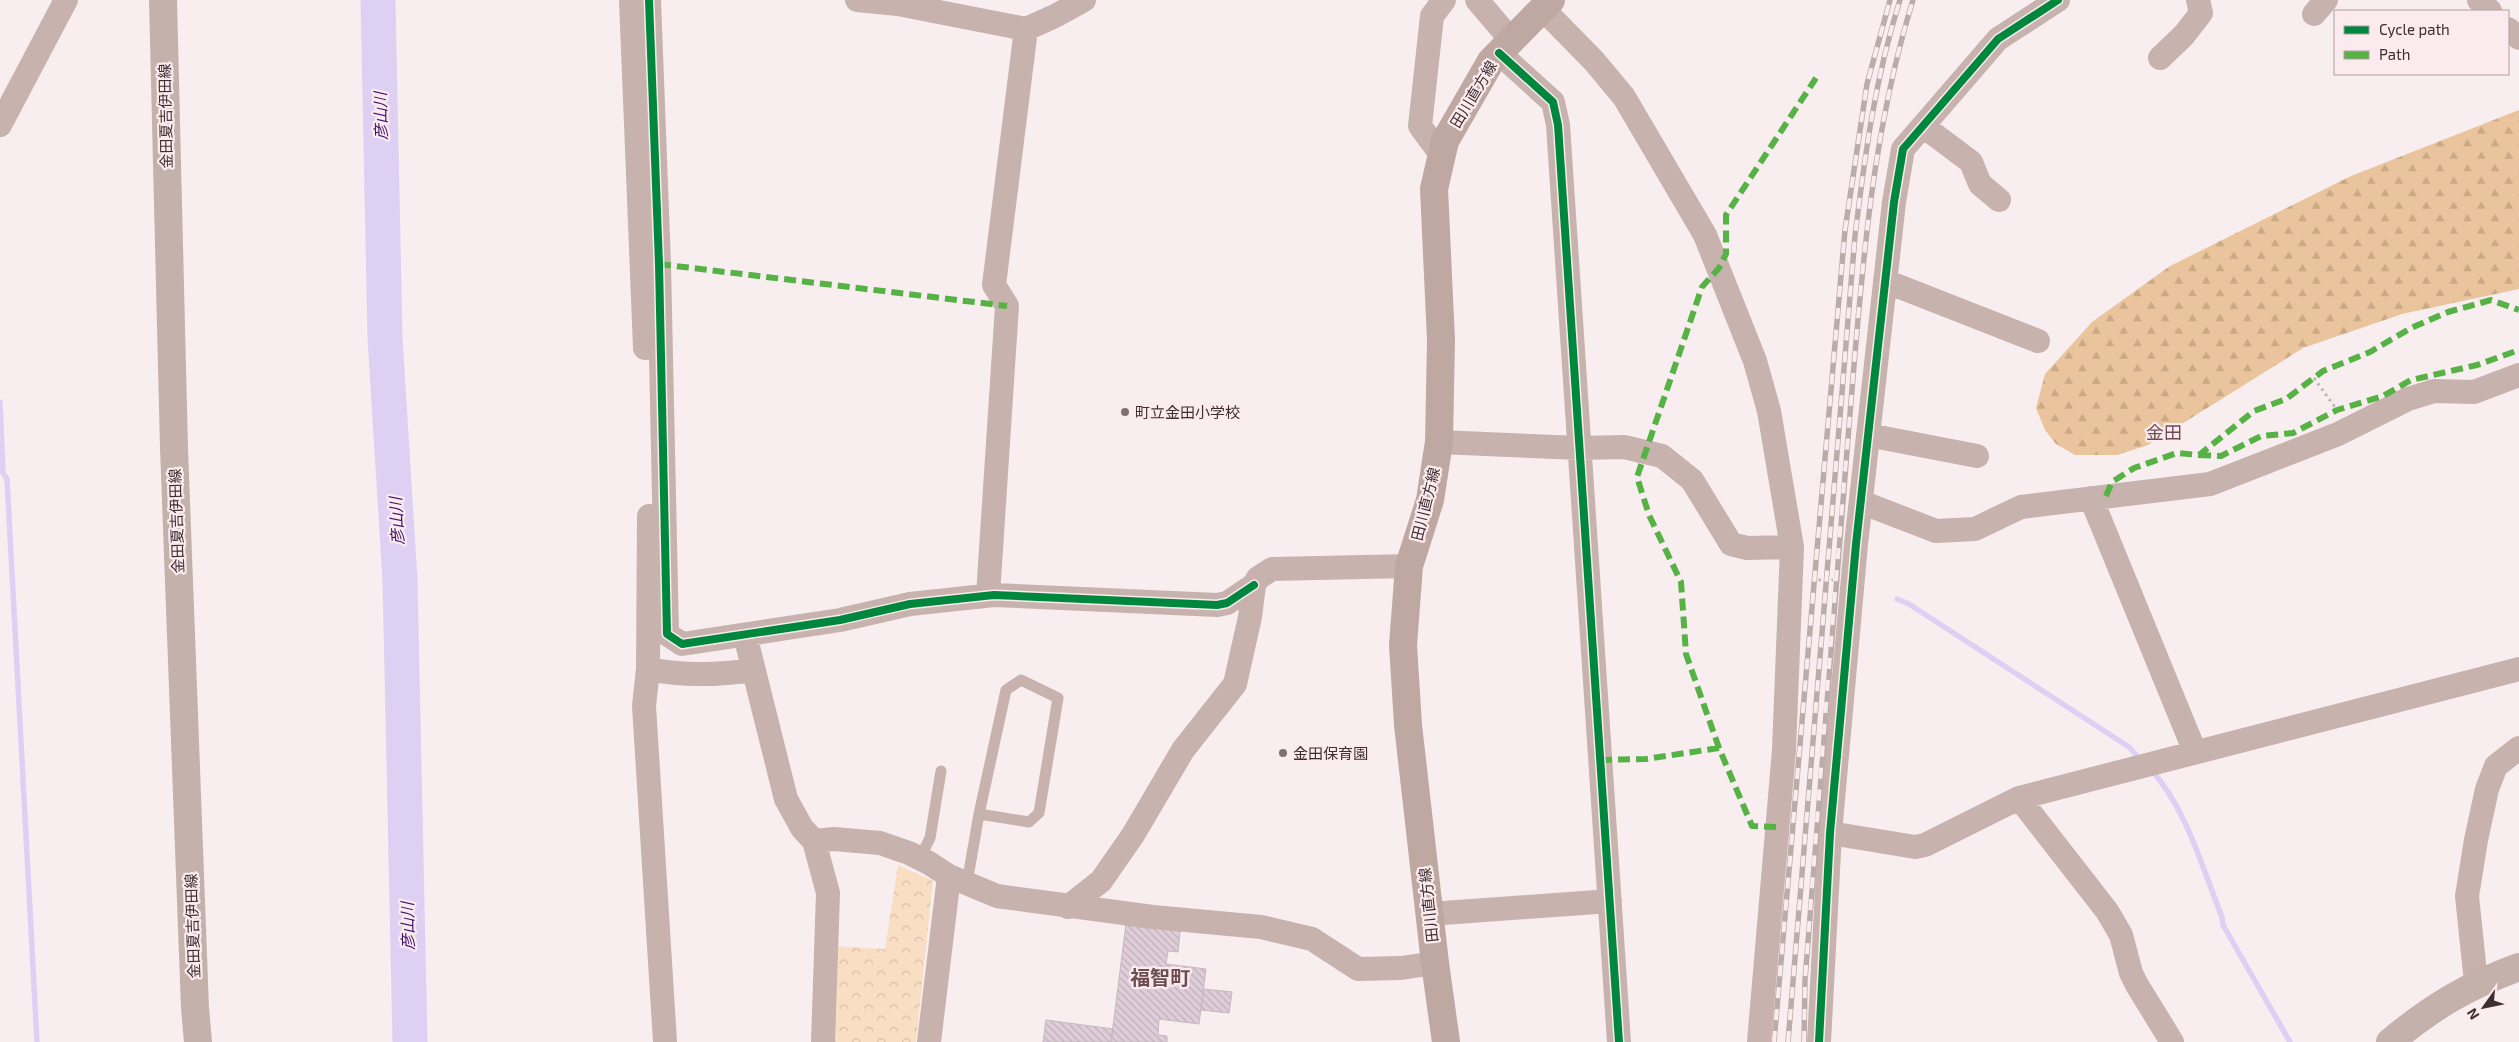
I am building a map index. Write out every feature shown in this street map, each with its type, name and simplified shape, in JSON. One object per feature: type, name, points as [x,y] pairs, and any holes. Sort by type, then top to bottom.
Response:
[{"type":"main road","name":"金田夏吉伊田線","points":[[163,0],[174,448],[195,1008],[198,1042]]},
{"type":"main road","name":"田川直方線","points":[[1446,1042],[1434,963],[1408,725],[1402,645],[1409,566],[1430,500],[1439,442],[1441,340],[1434,189],[1445,141],[1491,61],[1547,5]]},
{"type":"main road","points":[[2390,1042],[2420,1017],[2476,983],[2519,967]]},
{"type":"street","points":[[0,125],[66,0]]},
{"type":"street","points":[[631,0],[647,188],[667,634],[682,644],[840,620],[910,604],[988,595],[1217,605],[1227,603],[1254,585]]},
{"type":"street","points":[[649,0],[647,188],[650,424],[648,668],[644,706],[665,1042]]},
{"type":"street","points":[[857,0],[898,4],[1026,29],[1084,0]]},
{"type":"street","points":[[1442,156],[1420,126],[1432,16],[1444,0]]},
{"type":"street","points":[[1477,0],[1505,47],[1553,102],[1558,124],[1619,1042]]},
{"type":"street","points":[[1819,1042],[1830,833],[1861,502],[1894,202],[1903,149],[1998,40],[2058,0]]},
{"type":"street","points":[[2160,58],[2184,35],[2200,13],[2198,0]]},
{"type":"street","points":[[2479,0],[2489,10]]},
{"type":"street","points":[[1547,5],[1624,97],[1705,235],[1755,361],[1769,411],[1792,547],[1784,750],[1759,1042]]},
{"type":"street","points":[[988,595],[1007,306],[994,285],[1026,29]]},
{"type":"street","points":[[2509,30],[2519,38]]},
{"type":"street","points":[[1923,126],[1971,162],[1980,184],[1999,200]]},
{"type":"street","points":[[1885,281],[2038,341]]},
{"type":"street","points":[[1861,502],[1936,530],[1975,529],[2021,506],[2210,484],[2338,434],[2408,399],[2434,391],[2474,392],[2519,375]]},
{"type":"street","points":[[1868,435],[1977,456]]},
{"type":"street","points":[[1439,442],[1579,448],[1624,447],[1662,456],[1692,480],[1731,544],[1747,548],[1792,547]]},
{"type":"street","points":[[2091,498],[2195,752]]},
{"type":"street","points":[[1068,907],[1101,881],[1133,835],[1183,750],[1234,684],[1250,617],[1254,585],[1258,578],[1272,569],[1409,566]]},
{"type":"street","points":[[745,635],[786,799],[802,828],[814,841],[828,892],[823,1042]]},
{"type":"street","points":[[648,668],[679,674],[727,674],[754,670]]},
{"type":"street","points":[[1830,833],[1915,847],[1925,845],[2019,798],[2519,668]]},
{"type":"street","points":[[2476,983],[2467,896],[2476,840],[2487,789],[2496,766],[2519,748]]},
{"type":"street","points":[[2019,798],[2108,911],[2121,935],[2131,973],[2172,1042]]},
{"type":"street","points":[[814,841],[834,839],[880,842],[920,858],[958,880],[997,896],[1068,907],[1261,927],[1289,932],[1312,939],[1358,969],[1401,968],[1434,963]]},
{"type":"street","points":[[929,1042],[958,880]]},
{"type":"street","points":[[1429,914],[1610,902]]},
{"type":"lane","points":[[958,880],[979,814],[1006,690],[1020,680],[1058,698],[1039,813],[1029,822],[979,814]]},
{"type":"lane","points":[[920,858],[930,838],[941,771]]},
{"type":"path","points":[[2314,378],[2337,410]]},
{"type":"path","points":[[1791,580],[1854,580]]},
{"type":"green space","points":[[2519,110],[2519,289],[2402,314],[2303,348],[2148,445],[2117,455],[2075,455],[2056,444],[2045,430],[2036,408],[2045,374],[2092,322],[2170,266],[2351,176]]},
{"type":"green space","points":[[898,865],[933,881],[916,1042],[828,1042],[834,946],[885,949]]},
{"type":"building","points":[[1126,924],[1180,931],[1178,952],[1168,951],[1166,964],[1206,969],[1199,1024],[1159,1019],[1158,1035],[1167,1036],[1167,1042],[1111,1042]]},
{"type":"building","points":[[1204,989],[1232,992],[1229,1013],[1201,1010]]},
{"type":"building","points":[[1046,1020],[1113,1029],[1111,1042],[1043,1042]]},
{"type":"waterway","name":"彦山川","points":[[378,0],[385,338],[400,580],[410,1042]]},
{"type":"waterway","points":[[0,402],[3,473],[7,479],[37,1042]]},
{"type":"waterway","points":[[1897,599],[1909,604],[2129,747],[2141,760]]},
{"type":"waterway","points":[[2151,770],[2163,785],[2184,820],[2222,917],[2223,925],[2290,1042]]},
{"type":"railway","points":[[1774,1042],[1845,230],[1867,84],[1890,0]]},
{"type":"railway","points":[[1788,1042],[1855,236],[1877,88],[1900,0]]},
{"type":"railway","points":[[1804,1042],[1805,980],[1837,564],[1863,265],[1877,158],[1898,52],[1913,0]]},
{"type":"marked path","points":[[1776,827],[1752,826],[1719,748],[1686,654],[1681,582],[1649,515],[1637,477],[1702,287],[1719,268],[1726,254],[1726,215],[1816,78]]},
{"type":"marked path","points":[[659,264],[1007,306]]},
{"type":"marked path","points":[[2106,496],[2112,482],[2134,468],[2177,453],[2199,455],[2254,411],[2286,399],[2323,371],[2370,352],[2411,328],[2448,312],[2491,300],[2519,310]]},
{"type":"marked path","points":[[2199,455],[2221,456],[2261,436],[2293,433],[2337,410],[2383,396],[2411,380],[2477,365],[2519,350]]},
{"type":"marked path","points":[[1600,760],[1646,759],[1719,748]]},
{"type":"cycle path","points":[[649,0],[659,264],[667,634],[682,644],[840,620],[910,604],[994,595],[1217,605],[1227,603],[1254,585]]},
{"type":"cycle path","points":[[1819,1042],[1830,833],[1856,544],[1894,202],[1903,149],[1998,39],[2058,0]]},
{"type":"cycle path","points":[[1499,53],[1553,102],[1558,125],[1619,1042]]},
{"type":"place","name":"町立金田小学校","points":[[1125,412]]},
{"type":"place","name":"金田保育園","points":[[1283,753]]},
{"type":"district","name":"金田","points":[[2164,432]]},
{"type":"district","name":"福智町","points":[[1160,977]]}]
